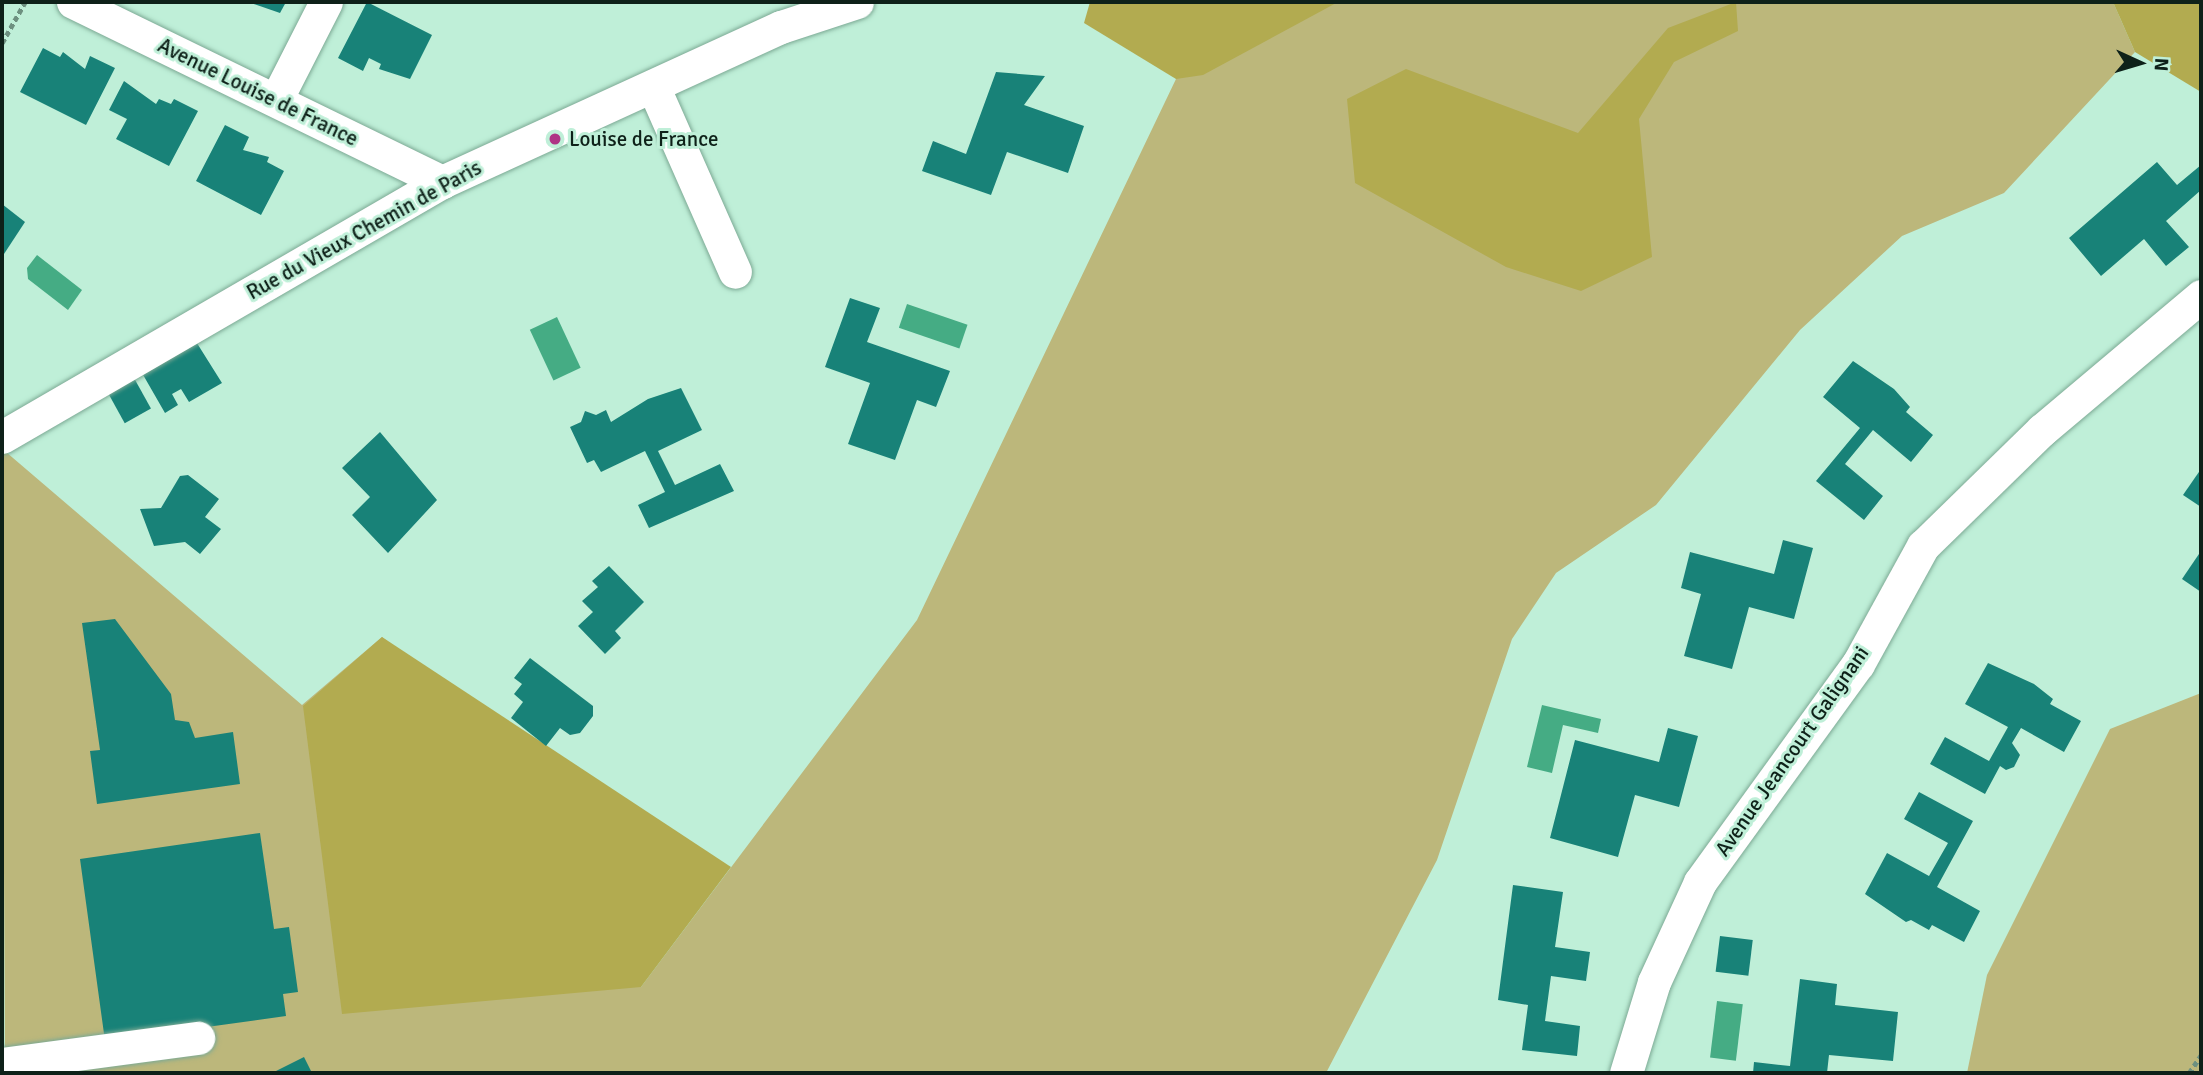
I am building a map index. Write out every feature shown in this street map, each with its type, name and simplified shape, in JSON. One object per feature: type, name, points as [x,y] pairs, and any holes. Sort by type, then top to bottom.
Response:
[{"type":"street","name":"Avenue Louise de France","points":[[74,2],[442,182]]},
{"type":"street","points":[[276,100],[326,2]]},
{"type":"street","name":"Rue du Vieux Chemin de Paris","points":[[2,437],[442,182],[781,27],[857,2]]},
{"type":"street","points":[[653,86],[735,272]]},
{"type":"street","name":"Avenue Jeancourt Galignani","points":[[1626,1073],[1654,982],[1700,882],[1858,664],[1923,546],[2042,430],[2201,296]]},
{"type":"street","points":[[2,1064],[198,1038]]},
{"type":"path","points":[[2,43],[25,2]]},
{"type":"path","points":[[2189,1073],[2201,1055]]},
{"type":"shaded area","points":[[1090,2],[1338,2],[1203,75],[1176,79],[1084,23]]},
{"type":"shaded area","points":[[1167,2],[2113,2],[2135,52],[2004,193],[1902,236],[1800,330],[1656,505],[1556,573],[1512,639],[1437,860],[1326,1073],[5,1073],[2,455],[6,452],[302,705],[382,637],[611,817],[641,987],[917,620],[1176,79]]},
{"type":"shaded area","points":[[1736,2],[1738,31],[1674,62],[1639,119],[1652,257],[1581,291],[1506,267],[1355,183],[1347,99],[1406,69],[1578,133],[1668,28]]},
{"type":"shaded area","points":[[2113,2],[2201,2],[2201,92],[2135,52]]},
{"type":"shaded area","points":[[37,255],[82,290],[68,310],[28,279],[27,268]]},
{"type":"shaded area","points":[[907,304],[968,325],[959,348],[899,328]]},
{"type":"shaded area","points":[[557,317],[581,368],[553,380],[530,330]]},
{"type":"shaded area","points":[[382,637],[731,867],[641,987],[342,1014],[303,706]]},
{"type":"shaded area","points":[[2201,693],[2201,1073],[1967,1073],[1987,975],[2110,729]]},
{"type":"shaded area","points":[[1542,705],[1601,719],[1598,733],[1563,725],[1552,773],[1527,767]]},
{"type":"shaded area","points":[[1717,1001],[1743,1004],[1736,1061],[1710,1058]]},
{"type":"building","points":[[248,2],[286,2],[280,13]]},
{"type":"building","points":[[367,2],[432,35],[410,79],[379,69],[381,64],[369,58],[363,71],[338,58]]},
{"type":"building","points":[[43,48],[60,57],[63,52],[85,69],[90,56],[115,68],[86,125],[20,92]]},
{"type":"building","points":[[996,72],[1045,76],[1024,105],[1084,126],[1068,173],[1007,152],[991,195],[922,171],[933,141],[966,154]]},
{"type":"building","points":[[124,81],[156,104],[159,99],[171,104],[174,99],[198,111],[169,166],[116,139],[127,119],[109,110]]},
{"type":"building","points":[[225,125],[249,137],[243,150],[269,157],[267,162],[284,171],[261,215],[196,181]]},
{"type":"building","points":[[2157,162],[2177,185],[2201,165],[2201,190],[2166,221],[2189,247],[2166,266],[2144,239],[2101,276],[2069,238]]},
{"type":"building","points":[[2,204],[25,222],[2,257]]},
{"type":"building","points":[[850,298],[880,308],[867,342],[950,371],[936,407],[917,400],[895,460],[848,444],[870,383],[825,367]]},
{"type":"building","points":[[195,340],[222,383],[189,402],[181,389],[172,394],[178,405],[165,413],[142,373]]},
{"type":"building","points":[[1853,361],[1894,389],[1910,407],[1906,412],[1933,435],[1911,462],[1873,430],[1845,464],[1883,496],[1864,520],[1816,481],[1860,428],[1823,397]]},
{"type":"building","points":[[134,378],[151,409],[125,423],[108,393]]},
{"type":"building","points":[[681,388],[702,430],[658,451],[675,485],[720,464],[734,491],[649,528],[638,505],[665,492],[645,451],[601,472],[594,460],[587,463],[570,427],[581,422],[585,411],[596,415],[606,410],[611,422],[648,399]]},
{"type":"building","points":[[380,432],[437,500],[388,553],[352,515],[370,497],[342,468]]},
{"type":"building","points":[[2201,469],[2201,507],[2183,495]]},
{"type":"building","points":[[188,475],[219,499],[205,517],[221,529],[200,554],[185,542],[154,546],[140,509],[161,508],[180,476]]},
{"type":"building","points":[[1783,540],[1813,548],[1794,619],[1749,607],[1732,669],[1684,656],[1701,594],[1681,588],[1690,552],[1774,574]]},
{"type":"building","points":[[2201,551],[2201,592],[2182,579]]},
{"type":"building","points":[[609,566],[644,602],[615,631],[621,638],[605,654],[578,626],[593,612],[582,601],[598,587],[592,581]]},
{"type":"building","points":[[115,619],[171,694],[175,720],[189,722],[195,738],[233,732],[240,784],[97,804],[90,751],[100,750],[82,623]]},
{"type":"building","points":[[530,658],[593,706],[593,716],[580,733],[570,735],[560,728],[546,746],[511,718],[523,702],[514,694],[522,684],[514,678]]},
{"type":"building","points":[[1988,663],[2034,684],[2053,699],[2050,704],[2081,721],[2064,752],[2021,728],[2012,743],[2020,755],[2014,767],[2006,770],[2000,766],[1985,794],[1930,764],[1945,737],[1989,761],[2008,727],[1965,704]]},
{"type":"building","points":[[1668,728],[1698,736],[1679,807],[1635,795],[1618,857],[1550,838],[1575,740],[1659,762]]},
{"type":"building","points":[[1919,792],[1973,821],[1937,887],[1980,911],[1964,942],[1932,925],[1929,930],[1911,920],[1906,922],[1865,894],[1887,853],[1929,876],[1948,843],[1904,819]]},
{"type":"building","points":[[260,833],[274,929],[289,927],[298,992],[283,994],[286,1016],[105,1041],[80,859]]},
{"type":"building","points":[[1513,885],[1563,892],[1555,947],[1590,952],[1586,981],[1551,976],[1545,1021],[1580,1026],[1577,1056],[1522,1050],[1528,1005],[1498,1000]]},
{"type":"building","points":[[1720,936],[1753,940],[1748,976],[1716,972]]},
{"type":"building","points":[[1800,979],[1837,984],[1835,1005],[1898,1012],[1893,1061],[1829,1055],[1827,1073],[1753,1073],[1754,1062],[1790,1066]]},
{"type":"building","points":[[304,1057],[312,1073],[272,1073]]},
{"type":"place","name":"Louise de France","points":[[555,139]]}]
